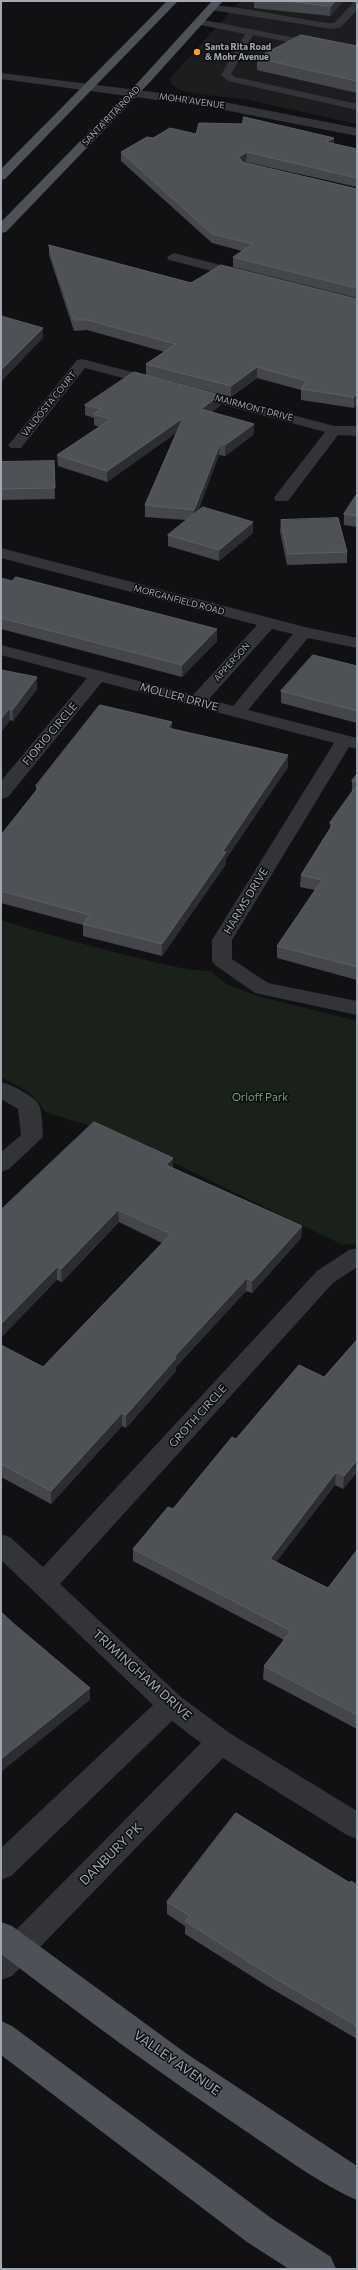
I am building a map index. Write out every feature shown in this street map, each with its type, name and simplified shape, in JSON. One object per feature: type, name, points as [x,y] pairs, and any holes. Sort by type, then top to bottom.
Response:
[{"type":"main road","points":[[1,176],[173,1]]},
{"type":"main road","name":"SANTA RITA ROAD","points":[[1,229],[133,93],[215,4]]},
{"type":"main road","name":"VALLEY AVENUE","points":[[7,1950],[79,1996],[298,2148],[357,2184]]},
{"type":"main road","points":[[1,2036],[259,2230],[319,2269]]},
{"type":"street","name":"MOHR AVENUE","points":[[1,76],[244,108],[357,132]]},
{"type":"street","points":[[174,257],[258,279]]},
{"type":"street","name":"MAIRMONT DRIVE","points":[[82,363],[334,430],[357,431]]},
{"type":"street","name":"VALDOSTA COURT","points":[[16,445],[82,363]]},
{"type":"street","points":[[282,498],[334,430]]},
{"type":"street","name":"MORGANFIELD ROAD","points":[[1,553],[268,623],[357,643]]},
{"type":"street","name":"APPERSON","points":[[197,702],[268,623]]},
{"type":"street","points":[[236,713],[304,632]]},
{"type":"street","name":"MOLLER DRIVE","points":[[1,650],[350,742]]},
{"type":"street","name":"FIORIO CIRCLE","points":[[1,793],[99,675]]},
{"type":"street","name":"HARMS DRIVE","points":[[350,742],[222,940],[222,961],[262,988],[357,1008]]},
{"type":"street","points":[[1,1089],[29,1106],[32,1136],[1,1164]]},
{"type":"street","name":"GROTH CIRCLE","points":[[44,1584],[325,1277],[357,1256]]},
{"type":"street","name":"TRIMINGHAM DRIVE","points":[[1,1544],[171,1705],[221,1742],[357,1826]]},
{"type":"street","points":[[1,1867],[171,1705]]},
{"type":"street","name":"DANBURY PK","points":[[7,1950],[221,1742]]},
{"type":"lane","points":[[215,4],[298,20],[316,26],[330,26],[338,25],[357,4]]},
{"type":"lane","points":[[199,22],[357,53]]},
{"type":"lane","points":[[251,31],[226,75],[232,79],[357,107]]},
{"type":"shaded area","points":[[240,1],[357,1],[357,124],[244,99],[197,94],[180,90],[172,85],[170,78]]},
{"type":"green space","name":"Orloff Park","points":[[1,920],[130,956],[191,970],[211,971],[226,984],[257,996],[357,1021],[357,1243],[343,1245],[110,1132],[45,1112],[41,1105],[31,1095],[20,1087],[1,1077]]},
{"type":"building","points":[[287,1],[335,1],[331,6]]},
{"type":"building","points":[[301,35],[357,46],[357,81],[257,58]]},
{"type":"building","points":[[244,117],[334,138],[326,142],[357,149],[357,178],[247,152],[239,157],[242,162],[357,189],[357,288],[233,257],[253,244],[212,234],[121,152],[147,137],[153,138],[170,128],[196,134],[199,123],[242,124]]},
{"type":"building","points":[[49,245],[191,283],[221,265],[357,299],[357,393],[354,397],[301,389],[307,381],[257,367],[231,386],[146,364],[176,344],[87,320],[74,320]]},
{"type":"building","points":[[1,316],[43,328],[1,370]]},
{"type":"building","points":[[134,372],[220,395],[201,409],[254,424],[225,445],[220,444],[194,510],[145,505],[183,418],[107,471],[57,455],[111,419],[93,414],[101,409],[85,405]]},
{"type":"building","points":[[54,461],[55,488],[1,489],[1,462]]},
{"type":"building","points":[[357,494],[357,516],[344,514]]},
{"type":"building","points":[[203,507],[253,522],[219,550],[168,535]]},
{"type":"building","points":[[338,518],[347,552],[288,554],[281,520]]},
{"type":"building","points":[[16,577],[217,629],[182,665],[1,618],[1,578],[12,581]]},
{"type":"building","points":[[313,655],[357,666],[357,711],[281,691]]},
{"type":"building","points":[[1,670],[37,677],[13,709],[9,709],[1,719]]},
{"type":"building","points":[[100,705],[172,722],[168,728],[288,755],[223,851],[226,852],[162,944],[83,924],[90,915],[1,891],[1,835],[39,787],[36,786]]},
{"type":"building","points":[[357,774],[357,782],[352,781]]},
{"type":"building","points":[[357,785],[357,967],[277,946],[322,880],[301,875],[333,824],[330,823]]},
{"type":"building","points":[[94,1122],[173,1158],[166,1165],[302,1226],[252,1281],[247,1278],[174,1357],[176,1358],[126,1415],[122,1413],[51,1491],[1,1464],[1,1345],[43,1367],[171,1234],[118,1210],[61,1269],[57,1267],[1,1324],[1,1210]]},
{"type":"building","points":[[357,1340],[357,1460],[344,1476],[336,1472],[270,1559],[328,1588],[357,1550],[357,1715],[264,1666],[291,1631],[133,1549],[168,1507],[173,1509],[232,1437],[236,1439],[299,1365],[324,1377]]},
{"type":"building","points":[[1,1612],[90,1688],[1,1759]]},
{"type":"building","points":[[236,1813],[350,1883],[351,1881],[357,1885],[357,2026],[268,1974],[185,1921],[190,1916],[167,1902]]},
{"type":"place","name":"Santa Rita Road & Mohr Avenue","points":[[197,52]]}]
